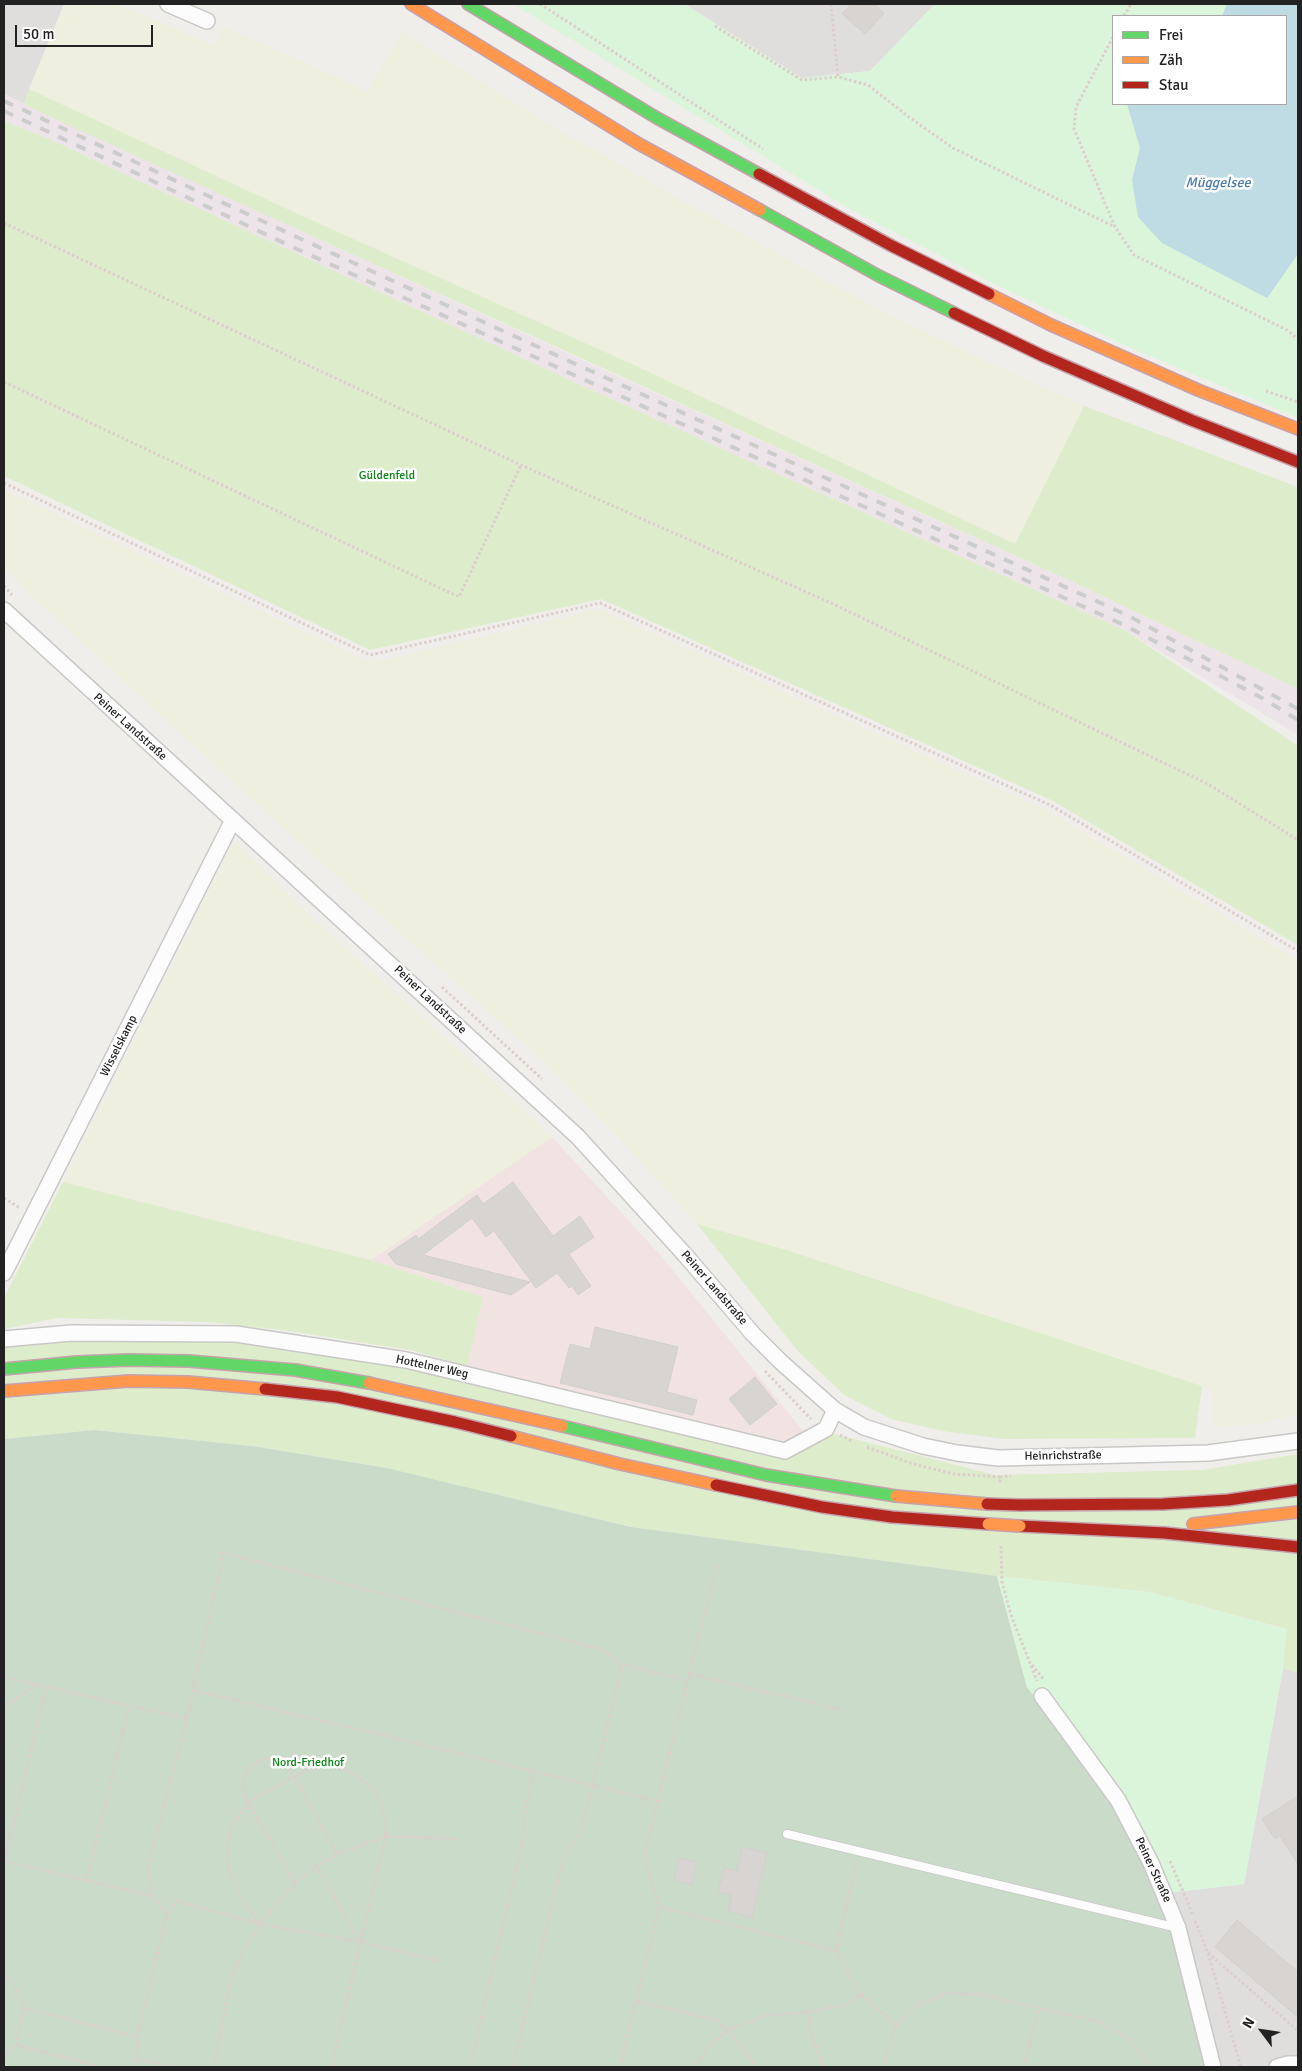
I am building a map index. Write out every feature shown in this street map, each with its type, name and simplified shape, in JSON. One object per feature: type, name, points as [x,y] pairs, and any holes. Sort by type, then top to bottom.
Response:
[{"type":"highway","points":[[411,4],[639,144],[879,276],[1043,356],[1191,420],[1298,462]]},
{"type":"highway","points":[[468,4],[531,44],[657,118],[774,184],[892,246],[1051,325],[1198,390],[1298,429]]},
{"type":"highway","points":[[4,1369],[128,1360],[189,1360],[295,1370],[426,1394],[766,1475],[891,1496],[1020,1505],[1163,1504],[1228,1500],[1298,1490]]},
{"type":"highway","points":[[4,1391],[128,1381],[188,1382],[300,1392],[337,1397],[426,1416],[620,1464],[822,1507],[892,1517],[1020,1526],[1098,1529],[1298,1547]]},
{"type":"highway","points":[[1098,1529],[1170,1526],[1241,1520],[1298,1512]]},
{"type":"street","points":[[168,4],[207,21]]},
{"type":"street","name":"Peiner Landstraße","points":[[4,610],[578,1137],[754,1334],[781,1362],[835,1410]]},
{"type":"street","name":"Wisselskamp","points":[[4,1273],[233,820]]},
{"type":"street","name":"Hottelner Weg","points":[[4,1339],[71,1333],[236,1334],[406,1360],[785,1451],[826,1429],[835,1410]]},
{"type":"street","name":"Heinrichstraße","points":[[835,1410],[864,1427],[923,1446],[957,1453],[998,1458],[1208,1453],[1298,1441]]},
{"type":"street","name":"Peiner Straße","points":[[1042,1696],[1118,1800],[1151,1863],[1178,1928],[1212,2067]]},
{"type":"street","points":[[1277,2067],[1298,2064]]},
{"type":"lane","points":[[787,1834],[1178,1928]]},
{"type":"path","points":[[540,4],[768,151]]},
{"type":"path","points":[[831,4],[838,77]]},
{"type":"path","points":[[1125,15],[1131,4]]},
{"type":"path","points":[[715,26],[802,80],[838,77],[868,85],[953,148],[1115,227]]},
{"type":"path","points":[[1112,39],[1076,107],[1074,129],[1115,227],[1134,255],[1287,330],[1298,339]]},
{"type":"path","points":[[4,223],[521,465],[831,603],[1208,784],[1298,840]]},
{"type":"path","points":[[4,382],[459,597],[521,465]]},
{"type":"path","points":[[1262,389],[1298,402]]},
{"type":"path","points":[[4,484],[370,655],[600,603],[1050,805],[1298,951]]},
{"type":"path","points":[[167,1914],[152,1896],[148,1866],[187,1719],[223,1553],[601,1649],[622,1664],[687,1681]]},
{"type":"path","points":[[620,2067],[659,1907],[644,1858],[717,1565]]},
{"type":"path","points":[[513,2067],[564,1855],[582,1831],[622,1664]]},
{"type":"path","points":[[689,1674],[844,1710]]},
{"type":"path","points":[[4,1677],[187,1719]]},
{"type":"path","points":[[4,1707],[35,1685]]},
{"type":"path","points":[[46,1688],[4,1862],[152,1896]]},
{"type":"path","points":[[193,1690],[533,1773],[657,1801]]},
{"type":"path","points":[[86,1880],[129,1706]]},
{"type":"path","points":[[295,1883],[248,1802],[242,1788],[245,1774],[254,1763],[268,1758],[282,1763],[294,1776],[338,1854]]},
{"type":"path","points":[[260,1924],[241,1898],[229,1872],[228,1847],[231,1826],[248,1802],[294,1776],[328,1764],[349,1771],[375,1790],[383,1810],[386,1836],[332,2067]]},
{"type":"path","points":[[470,2067],[523,1839],[525,1811],[533,1773]]},
{"type":"path","points":[[214,2067],[231,1977],[243,1951],[260,1924],[295,1883],[316,1866],[338,1854],[386,1836],[459,1839]]},
{"type":"path","points":[[860,1852],[836,1951],[860,1995],[896,2025]]},
{"type":"path","points":[[316,1866],[360,1942]]},
{"type":"path","points":[[132,2067],[137,2059],[137,2037],[167,1914],[176,1901],[260,1924],[360,1942],[442,1962]]},
{"type":"path","points":[[659,1907],[836,1951]]},
{"type":"path","points":[[1208,1953],[1298,2032]]},
{"type":"path","points":[[4,1975],[11,1979],[24,2008],[16,2045],[4,2056]]},
{"type":"path","points":[[883,2067],[896,2025],[916,2006],[945,1993],[982,1995],[1097,2021],[1129,2039],[1148,2067]]},
{"type":"path","points":[[695,2067],[707,2049],[727,2030],[764,2016],[808,2012],[846,2005],[860,1995]]},
{"type":"path","points":[[636,2001],[716,2020],[727,2030],[757,2067]]},
{"type":"path","points":[[24,2008],[137,2037]]},
{"type":"path","points":[[1024,2067],[1038,2009]]},
{"type":"path","points":[[808,2012],[811,2036],[824,2067]]},
{"type":"path","points":[[16,2045],[101,2067]]},
{"type":"path","points":[[137,2059],[173,2067]]},
{"type":"shaded area","points":[[4,4],[64,4],[24,104],[4,94]]},
{"type":"shaded area","points":[[684,4],[935,4],[870,71],[802,78]]},
{"type":"shaded area","points":[[4,94],[556,348],[1060,576],[1298,689],[1298,735],[1126,631],[585,387],[47,138],[4,121]]},
{"type":"shaded area","points":[[552,1137],[662,1257],[804,1432],[787,1442],[762,1438],[467,1366],[483,1297],[371,1260]]},
{"type":"shaded area","points":[[1283,1668],[1298,1673],[1298,2067],[1206,2067],[1158,1894],[1244,1884]]},
{"type":"green space","points":[[64,4],[118,4],[215,46],[223,26],[367,91],[402,32],[545,122],[884,313],[1084,406],[1016,544],[634,365],[298,214],[29,89]]},
{"type":"green space","points":[[513,4],[684,4],[802,78],[870,71],[935,4],[1298,4],[1298,418],[1133,349],[994,284],[850,209]]},
{"type":"green space","points":[[29,89],[298,214],[634,365],[1015,544],[1084,406],[1298,487],[1298,689],[1060,576],[57,120],[24,104]]},
{"type":"green space","name":"Güldenfeld","points":[[4,121],[47,138],[585,387],[1126,631],[1298,746],[1298,945],[1051,800],[601,599],[370,650],[4,476]]},
{"type":"green space","points":[[4,490],[366,661],[384,660],[599,609],[1046,810],[1293,958],[1298,962],[1298,1414],[1253,1425],[1213,1427],[1212,1389],[783,1249],[697,1224],[625,1145],[540,1058],[285,830],[27,592],[4,566]]},
{"type":"green space","points":[[234,841],[310,916],[552,1137],[371,1260],[63,1182]]},
{"type":"green space","points":[[63,1182],[371,1260],[483,1297],[467,1366],[410,1350],[283,1330],[207,1322],[58,1318],[4,1329],[4,1298]]},
{"type":"green space","points":[[697,1224],[783,1249],[1202,1386],[1195,1438],[1004,1439],[943,1431],[891,1419],[844,1395],[797,1350]]},
{"type":"green space","points":[[191,1338],[293,1349],[405,1365],[786,1455],[827,1432],[995,1475],[1202,1470],[1298,1454],[1298,1673],[1283,1668],[1286,1629],[1149,1592],[997,1576],[631,1527],[387,1468],[252,1446],[94,1430],[4,1439],[4,1348],[73,1340]]},
{"type":"green space","name":"Nord-Friedhof","points":[[94,1430],[252,1446],[387,1468],[631,1527],[997,1576],[1027,1687],[1114,1800],[1175,1929],[1206,2067],[4,2067],[4,1439]]},
{"type":"green space","points":[[997,1576],[1149,1592],[1287,1630],[1283,1668],[1244,1884],[1158,1894],[1114,1800],[1027,1687]]},
{"type":"water","name":"Müggelsee","points":[[1227,4],[1298,4],[1298,254],[1267,298],[1162,243],[1138,217],[1132,180],[1140,148],[1127,105],[1287,105],[1287,15],[1222,15]]},
{"type":"building","points":[[851,4],[874,4],[884,13],[865,34],[842,14]]},
{"type":"building","points":[[513,1182],[553,1236],[580,1216],[594,1237],[569,1254],[591,1286],[578,1295],[572,1286],[569,1288],[557,1273],[536,1288],[494,1231],[486,1237],[472,1218],[423,1255],[530,1282],[511,1295],[396,1264],[388,1254],[416,1235],[418,1239],[477,1195],[483,1204]]},
{"type":"building","points":[[595,1327],[678,1347],[667,1392],[697,1400],[693,1415],[560,1383],[570,1344],[590,1349]]},
{"type":"building","points":[[755,1377],[777,1404],[750,1425],[729,1399]]},
{"type":"building","points":[[1298,1796],[1298,1864],[1280,1836],[1275,1839],[1262,1819]]},
{"type":"building","points":[[743,1847],[767,1853],[752,1917],[728,1911],[731,1895],[718,1892],[724,1868],[737,1871]]},
{"type":"building","points":[[679,1858],[697,1862],[692,1885],[674,1880]]},
{"type":"building","points":[[1237,1920],[1298,1972],[1298,2017],[1215,1947]]},
{"type":"railway","points":[[4,101],[301,239],[1129,616],[1298,709]]},
{"type":"railway","points":[[4,111],[297,249],[1124,625],[1262,698],[1298,720]]},
{"type":"traffic: fast","points":[[468,4],[657,118],[759,174]]},
{"type":"traffic: fast","points":[[760,210],[879,276],[954,313]]},
{"type":"traffic: fast","points":[[4,1369],[77,1362],[128,1360],[189,1361],[295,1370],[369,1383]]},
{"type":"traffic: fast","points":[[562,1426],[766,1475],[896,1496]]},
{"type":"traffic: slow","points":[[411,4],[639,144],[760,210]]},
{"type":"traffic: slow","points":[[989,294],[1051,325],[1198,390],[1298,429]]},
{"type":"traffic: slow","points":[[4,1391],[128,1381],[188,1382],[265,1389]]},
{"type":"traffic: slow","points":[[369,1383],[562,1426]]},
{"type":"traffic: slow","points":[[511,1436],[620,1464],[716,1485]]},
{"type":"traffic: slow","points":[[896,1496],[987,1504]]},
{"type":"traffic: slow","points":[[1193,1524],[1298,1512]]},
{"type":"traffic: slow","points":[[988,1524],[1020,1526]]},
{"type":"traffic: jam","points":[[759,174],[892,246],[989,294]]},
{"type":"traffic: jam","points":[[954,313],[1043,356],[1191,420],[1298,462]]},
{"type":"traffic: jam","points":[[265,1389],[337,1397],[511,1436]]},
{"type":"traffic: jam","points":[[716,1485],[822,1507],[892,1517],[988,1524]]},
{"type":"traffic: jam","points":[[1020,1505],[1163,1504],[1228,1500],[1298,1490]]},
{"type":"traffic: jam","points":[[987,1504],[1020,1505]]},
{"type":"traffic: jam","points":[[1020,1526],[1165,1533],[1298,1547]]}]
